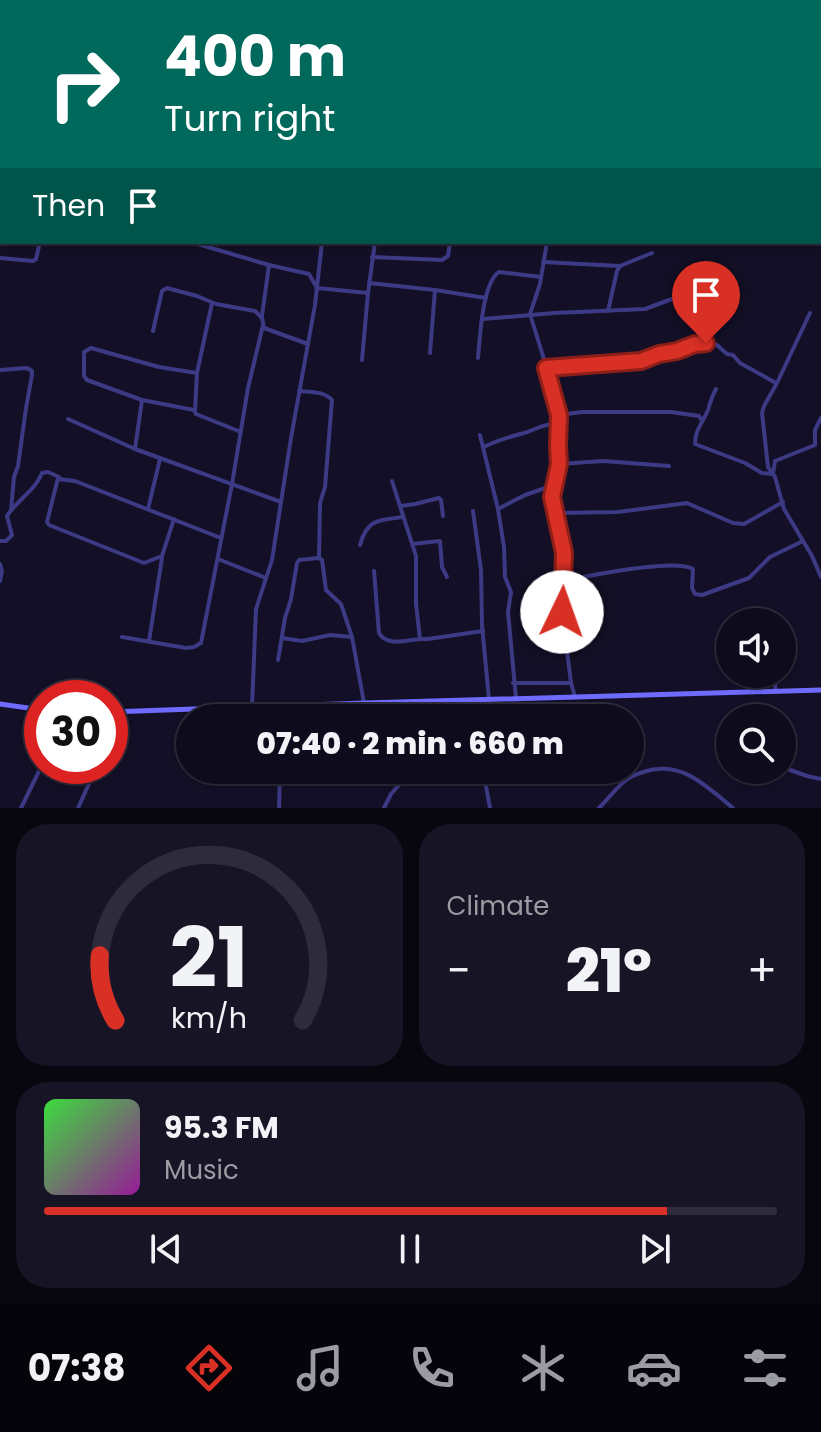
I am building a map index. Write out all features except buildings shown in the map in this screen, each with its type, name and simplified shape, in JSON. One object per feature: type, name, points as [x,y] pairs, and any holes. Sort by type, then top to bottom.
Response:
[{"type":"main road","points":[[338,704],[821,690]]},
{"type":"main road","points":[[0,704],[24,707]]},
{"type":"main road","points":[[128,713],[176,710]]},
{"type":"street","points":[[0,258],[33,261],[40,244]]},
{"type":"street","points":[[198,244],[309,274],[317,288]]},
{"type":"street","points":[[252,704],[256,609],[272,560],[322,244]]},
{"type":"street","points":[[362,360],[375,244]]},
{"type":"street","points":[[372,257],[442,260],[448,256],[450,244]]},
{"type":"street","points":[[547,244],[530,314],[559,415],[559,464],[553,502],[564,553],[562,612],[575,697]]},
{"type":"street","points":[[543,262],[620,266],[652,253]]},
{"type":"street","points":[[122,637],[186,648],[201,643],[262,322],[269,265]]},
{"type":"street","points":[[608,311],[620,266]]},
{"type":"street","points":[[478,358],[486,298],[493,277],[499,272],[541,277]]},
{"type":"street","points":[[369,283],[486,298]]},
{"type":"street","points":[[317,288],[368,293]]},
{"type":"street","points":[[153,331],[164,289],[172,289],[212,303],[252,310],[258,313],[264,328],[308,344]]},
{"type":"street","points":[[430,353],[435,290]]},
{"type":"street","points":[[483,319],[645,309],[672,299],[703,295]]},
{"type":"street","points":[[212,303],[197,373],[194,410],[196,414],[241,432]]},
{"type":"street","points":[[810,313],[762,413],[767,462],[784,509],[821,575]]},
{"type":"street","points":[[546,368],[641,361],[706,343],[717,345],[740,363],[777,383]]},
{"type":"street","points":[[194,410],[142,400],[87,380],[84,376],[84,352],[91,348],[159,367],[197,373]]},
{"type":"street","points":[[0,370],[27,368],[32,371],[11,510]]},
{"type":"street","points":[[716,389],[707,413],[701,419],[695,444],[745,463],[762,473],[773,474]]},
{"type":"street","points":[[299,391],[329,396],[333,406],[325,487],[320,503],[319,558],[322,560],[326,590],[341,604],[352,637],[364,703]]},
{"type":"street","points":[[135,449],[142,400]]},
{"type":"street","points":[[559,415],[671,412],[699,416],[701,419]]},
{"type":"street","points":[[773,474],[775,461],[818,445],[815,430],[821,418]]},
{"type":"street","points":[[68,419],[160,459],[281,502]]},
{"type":"street","points":[[484,447],[539,426],[551,424],[559,433]]},
{"type":"street","points":[[480,435],[498,509],[505,577],[511,592],[508,612],[516,698]]},
{"type":"street","points":[[148,509],[160,459]]},
{"type":"street","points":[[559,464],[603,461],[669,466]]},
{"type":"street","points":[[0,541],[6,541],[12,535],[7,516],[26,498],[43,472],[75,481],[221,538]]},
{"type":"street","points":[[61,478],[57,482],[48,524],[160,569]]},
{"type":"street","points":[[392,481],[416,556],[414,567],[420,639]]},
{"type":"street","points":[[498,509],[554,485]]},
{"type":"street","points":[[401,506],[439,498],[443,516]]},
{"type":"street","points":[[556,513],[618,512],[687,503],[714,516],[744,524],[783,502]]},
{"type":"street","points":[[473,511],[481,570],[489,700]]},
{"type":"street","points":[[360,545],[370,525],[379,520],[403,517]]},
{"type":"street","points":[[149,642],[162,556],[174,519]]},
{"type":"street","points":[[412,544],[440,541],[442,567],[447,577]]},
{"type":"street","points":[[564,581],[635,568],[685,565],[693,569],[692,588],[695,594],[702,595],[749,578],[770,557],[803,541]]},
{"type":"street","points":[[144,563],[162,556]]},
{"type":"street","points":[[278,660],[297,563],[299,560],[319,558]]},
{"type":"street","points":[[218,559],[266,578]]},
{"type":"street","points":[[0,564],[0,581]]},
{"type":"street","points":[[374,571],[379,633],[387,642],[483,631]]},
{"type":"street","points":[[282,638],[302,641],[330,635],[352,637]]},
{"type":"street","points":[[513,683],[571,683]]},
{"type":"street","points":[[479,700],[479,704]]},
{"type":"street","points":[[599,808],[626,780],[664,767],[681,770],[733,808]]},
{"type":"street","points":[[796,772],[821,779]]},
{"type":"street","points":[[21,808],[33,784]]},
{"type":"street","points":[[78,808],[89,784]]},
{"type":"street","points":[[279,808],[280,784]]},
{"type":"street","points":[[384,808],[400,784]]},
{"type":"street","points":[[486,784],[490,808]]},
{"type":"route","points":[[562,612],[564,553],[552,497],[559,464],[559,415],[546,368],[641,361],[706,343]]}]
